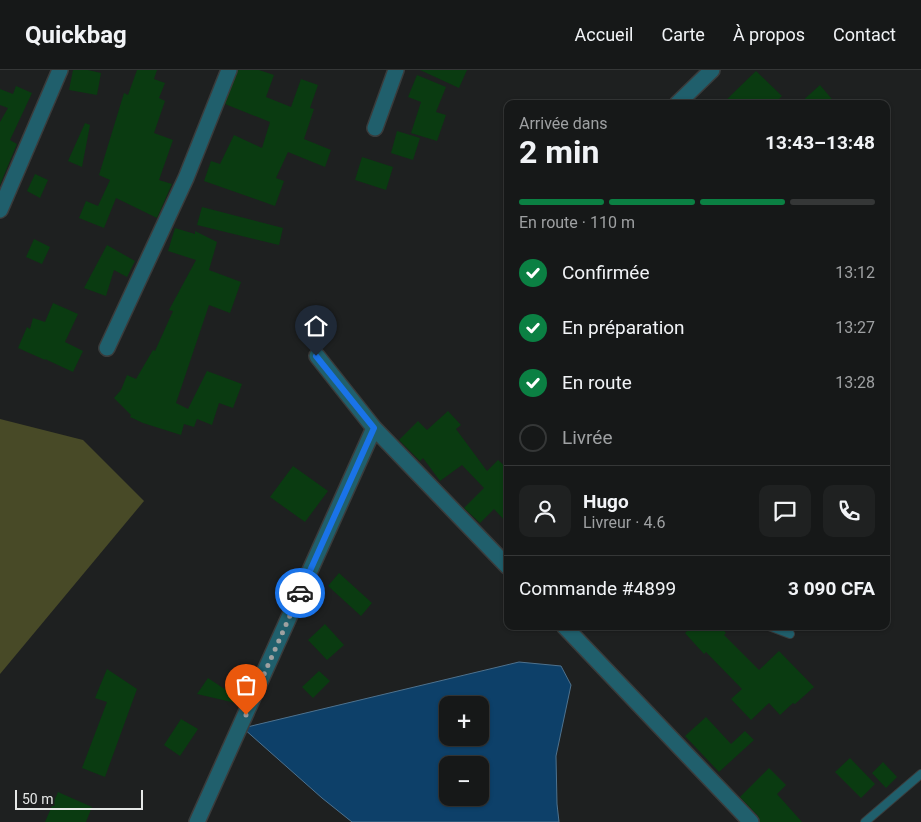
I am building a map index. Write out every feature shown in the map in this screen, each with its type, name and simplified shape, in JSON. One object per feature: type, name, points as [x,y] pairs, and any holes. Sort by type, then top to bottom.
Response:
[{"type":"street","points":[[0,210],[60,70]]},
{"type":"street","points":[[107,348],[186,178],[229,70]]},
{"type":"street","points":[[375,128],[396,70]]},
{"type":"street","points":[[681,100],[712,70]]},
{"type":"street","points":[[316,356],[374,428],[504,563]]},
{"type":"street","points":[[197,822],[374,428]]},
{"type":"street","points":[[568,630],[751,822]]},
{"type":"lane","points":[[780,630],[790,634]]},
{"type":"lane","points":[[865,822],[921,774]]},
{"type":"green space","points":[[0,419],[83,440],[144,501],[0,674]]},
{"type":"water","points":[[519,662],[561,666],[571,685],[556,756],[559,822],[352,822],[243,728]]},
{"type":"building","points":[[73,70],[88,70],[101,73],[97,95],[69,90]]},
{"type":"building","points":[[137,70],[157,70],[154,79],[165,83],[159,98],[165,101],[154,133],[173,140],[159,180],[172,184],[157,218],[116,198],[104,228],[79,218],[86,201],[98,206],[110,180],[99,175],[124,93],[128,95]]},
{"type":"building","points":[[238,70],[259,70],[274,75],[266,97],[291,107],[301,79],[318,85],[310,108],[314,109],[304,139],[331,150],[325,167],[288,152],[276,178],[284,181],[275,206],[204,181],[211,161],[220,164],[234,135],[262,148],[270,122],[225,104]]},
{"type":"building","points":[[420,70],[467,70],[459,88]]},
{"type":"building","points":[[756,71],[782,96],[778,100],[726,100]]},
{"type":"building","points":[[417,75],[446,87],[436,112],[446,115],[437,141],[411,133],[421,102],[408,97]]},
{"type":"building","points":[[820,85],[833,100],[803,100]]},
{"type":"building","points":[[16,86],[32,93],[10,140],[17,144],[0,185],[0,122],[8,108],[0,105],[0,89],[13,94]]},
{"type":"building","points":[[85,123],[90,125],[82,167],[68,161]]},
{"type":"building","points":[[397,131],[420,138],[413,160],[391,153]]},
{"type":"building","points":[[362,157],[393,167],[386,190],[355,180]]},
{"type":"building","points":[[35,174],[48,180],[40,198],[27,191]]},
{"type":"building","points":[[202,207],[283,228],[279,245],[197,225]]},
{"type":"building","points":[[175,228],[195,234],[195,231],[217,242],[209,270],[241,282],[230,313],[209,305],[176,403],[188,409],[207,371],[242,384],[233,408],[219,403],[212,425],[197,419],[194,427],[184,424],[181,435],[130,417],[131,415],[114,398],[121,390],[127,375],[136,379],[153,350],[155,351],[173,311],[169,310],[196,260],[168,251]]},
{"type":"building","points":[[34,239],[50,247],[42,264],[26,257]]},
{"type":"building","points":[[107,245],[135,261],[127,277],[114,270],[106,296],[84,288]]},
{"type":"building","points":[[53,303],[78,314],[65,342],[83,351],[73,372],[18,348],[27,327],[30,329],[33,318],[45,322]]},
{"type":"building","points":[[448,411],[461,425],[456,429],[487,471],[498,460],[504,465],[504,520],[494,509],[480,523],[464,508],[484,488],[462,465],[440,481],[423,458],[420,461],[399,440],[418,421],[427,430]]},
{"type":"building","points":[[293,466],[328,491],[305,522],[270,497]]},
{"type":"building","points":[[339,573],[372,603],[361,616],[328,586]]},
{"type":"building","points":[[325,624],[344,645],[327,660],[308,640]]},
{"type":"building","points":[[688,630],[723,630],[726,633],[724,635],[759,670],[779,651],[814,687],[780,715],[769,703],[751,720],[731,699],[742,689],[706,652],[704,654],[685,633]]},
{"type":"building","points":[[107,669],[137,689],[105,777],[82,768],[107,702],[95,698]]},
{"type":"building","points":[[319,671],[330,681],[313,698],[302,687]]},
{"type":"building","points":[[208,678],[241,700],[240,704],[197,694]]},
{"type":"building","points":[[706,717],[731,744],[745,731],[754,740],[719,772],[685,736]]},
{"type":"building","points":[[181,719],[198,729],[180,756],[164,745]]},
{"type":"building","points":[[850,758],[875,784],[861,798],[835,772]]},
{"type":"building","points":[[883,762],[897,777],[886,788],[872,773]]},
{"type":"building","points":[[769,768],[786,785],[777,794],[802,822],[760,822],[758,816],[740,797]]},
{"type":"building","points":[[58,792],[92,807],[86,822],[45,822]]},
{"type":"way so far","points":[[246,715],[300,593]]},
{"type":"route","points":[[300,593],[374,428],[316,356]]}]
